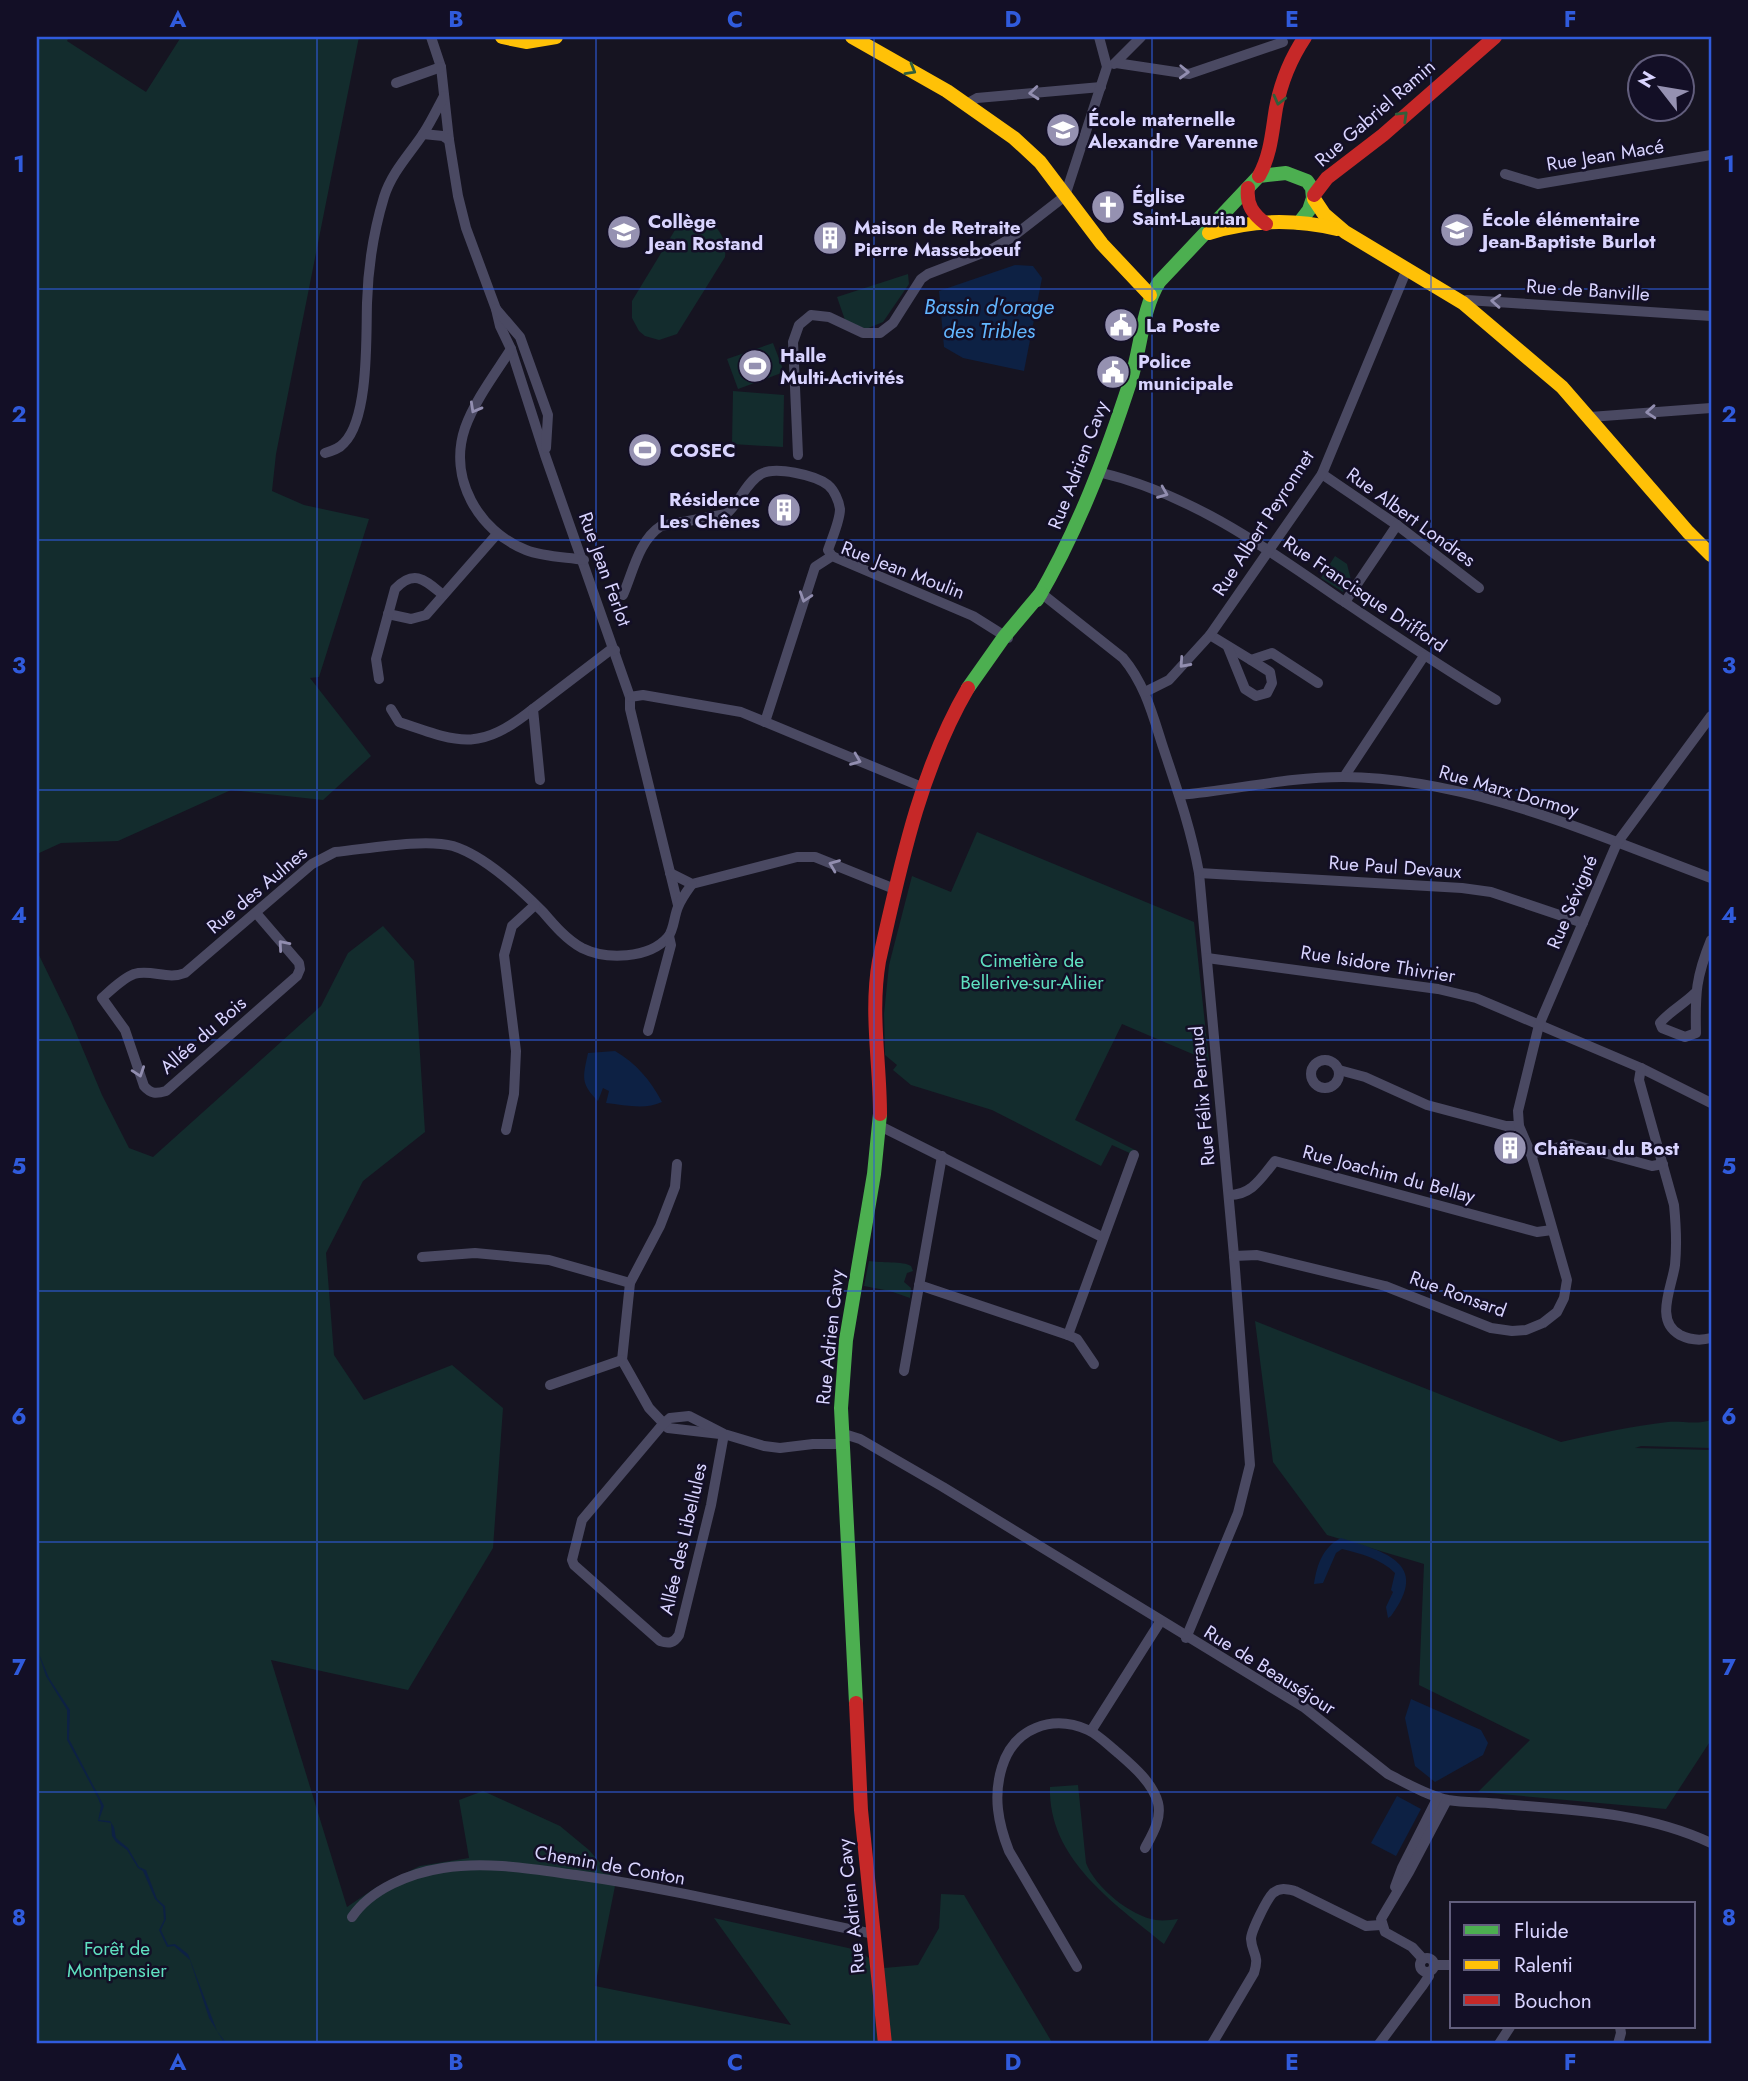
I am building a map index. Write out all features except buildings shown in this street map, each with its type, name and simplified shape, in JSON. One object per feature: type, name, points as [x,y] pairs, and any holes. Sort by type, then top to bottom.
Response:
[{"type":"main road","points":[[502,37],[526,42],[556,37]]},
{"type":"main road","points":[[852,37],[968,103],[1033,156],[1050,173],[1065,196],[1130,276],[1150,295],[1159,282],[1259,176],[1271,151],[1277,105],[1297,50],[1305,37]]},
{"type":"main road","name":"Rue Gabriel Ramin","points":[[1314,197],[1327,178],[1383,135],[1495,37]]},
{"type":"main road","points":[[1259,176],[1271,173],[1299,175],[1310,184],[1324,214],[1345,232],[1463,303],[1562,387],[1711,555]]},
{"type":"main road","points":[[1248,188],[1248,206],[1252,215],[1266,224]]},
{"type":"main road","points":[[1300,223],[1311,211],[1314,197]]},
{"type":"main road","points":[[1206,234],[1236,224],[1300,223],[1320,224],[1345,232]]},
{"type":"main road","name":"Rue Adrien Cavy","points":[[885,2044],[861,1810],[841,1438],[841,1376],[847,1322],[880,1126],[874,1001],[879,965],[922,787],[951,716],[989,657],[1006,637],[1020,626],[1066,547],[1098,472],[1129,385],[1150,295]]},
{"type":"street","name":"Rue Jean Ferlot","points":[[431,37],[437,42],[448,134],[466,228],[630,697],[630,709],[670,873]]},
{"type":"street","points":[[1099,37],[1112,65]]},
{"type":"street","points":[[798,455],[793,342],[799,325],[811,315],[829,317],[863,333],[880,333],[893,323],[921,279],[990,250],[1011,238],[1065,196],[1101,87],[1112,65],[1141,37]]},
{"type":"street","points":[[1112,65],[1189,74],[1280,39],[1297,50]]},
{"type":"street","points":[[396,83],[441,67]]},
{"type":"street","points":[[968,103],[977,97],[1101,87]]},
{"type":"street","points":[[325,453],[338,449],[346,442],[360,405],[366,363],[367,300],[376,228],[383,200],[396,169],[426,129],[444,96]]},
{"type":"street","points":[[426,129],[443,136],[448,134]]},
{"type":"street","name":"Rue Jean Macé","points":[[1504,174],[1538,184],[1711,155]]},
{"type":"street","name":"Rue Albert Peyronnet","points":[[1145,692],[1169,680],[1210,635],[1322,474],[1407,269]]},
{"type":"street","name":"Rue de Banville","points":[[1463,303],[1467,300],[1711,316]]},
{"type":"street","name":"Rue Jean Ferlot","points":[[496,309],[520,337],[548,415],[545,454]]},
{"type":"street","points":[[510,349],[472,412],[465,430],[460,466],[467,491],[479,514],[497,534],[519,547],[536,554],[584,560]]},
{"type":"street","points":[[1590,417],[1711,408]]},
{"type":"street","points":[[623,595],[645,542],[654,530],[661,526],[726,514],[734,508],[757,476],[765,472],[794,472],[831,487],[840,510],[828,550],[832,556]]},
{"type":"street","name":"Rue Francisque Drifford","points":[[1098,472],[1151,488],[1234,527],[1424,656],[1496,699]]},
{"type":"street","name":"Rue Albert Londres","points":[[1322,474],[1398,525],[1479,588]]},
{"type":"street","points":[[1345,601],[1398,525]]},
{"type":"street","points":[[388,614],[411,620],[426,615],[497,534]]},
{"type":"street","name":"Rue Jean Moulin","points":[[765,722],[815,567],[832,556],[973,616],[1006,637]]},
{"type":"street","points":[[379,679],[376,659],[395,589],[402,581],[411,577],[426,581],[443,595]]},
{"type":"street","name":"Rue Félix Perraud","points":[[1041,593],[1123,658],[1134,671],[1145,692],[1180,795],[1199,873],[1229,1195],[1250,1465],[1238,1513],[1186,1638]]},
{"type":"street","points":[[1210,635],[1251,660],[1270,672],[1272,683],[1268,693],[1256,696],[1245,689],[1228,646]]},
{"type":"street","points":[[391,709],[399,722],[447,739],[464,740],[495,735],[511,726],[609,651],[615,650]]},
{"type":"street","points":[[1251,660],[1272,653],[1318,683]]},
{"type":"street","points":[[1344,777],[1424,656]]},
{"type":"street","points":[[630,697],[643,695],[741,712],[922,787]]},
{"type":"street","points":[[533,709],[540,780]]},
{"type":"street","name":"Rue Sévigné","points":[[1519,1126],[1517,1111],[1539,1025],[1617,843],[1711,716]]},
{"type":"street","name":"Rue Marx Dormoy","points":[[1180,795],[1271,781],[1344,777],[1419,784],[1462,791],[1521,808],[1711,878]]},
{"type":"street","name":"Rue des Aulnes","points":[[102,998],[131,975],[139,973],[171,976],[185,973],[323,857],[335,852],[437,843],[454,846],[475,856],[519,889],[561,932],[582,948],[605,955],[632,955],[655,947],[669,936]]},
{"type":"street","points":[[670,873],[692,884],[797,857],[815,857],[897,890]]},
{"type":"street","points":[[670,873],[678,905]]},
{"type":"street","name":"Rue Paul Devaux","points":[[1199,873],[1462,888],[1509,897],[1583,923]]},
{"type":"street","points":[[648,1031],[671,945],[669,936],[678,905],[692,884]]},
{"type":"street","points":[[506,1130],[514,1094],[516,1051],[504,955],[512,926],[535,905]]},
{"type":"street","name":"Allée du Bois","points":[[102,998],[125,1030],[144,1086],[149,1092],[157,1094],[166,1090],[297,976],[299,963],[256,913]]},
{"type":"street","points":[[1695,993],[1666,1016],[1660,1023],[1662,1028],[1685,1037],[1696,1033],[1695,993],[1700,966],[1711,940]]},
{"type":"street","name":"Rue Isidore Thivrier","points":[[1207,958],[1438,989],[1476,998],[1641,1068],[1711,1103]]},
{"type":"street","points":[[1641,1068],[1639,1080],[1674,1205],[1675,1265],[1665,1309],[1668,1323],[1675,1332],[1684,1337],[1698,1341],[1711,1338]]},
{"type":"street","points":[[1339,1070],[1365,1077],[1427,1105],[1506,1126],[1519,1126]]},
{"type":"street","points":[[880,1126],[1102,1237]]},
{"type":"street","name":"Rue Ronsard","points":[[1234,1256],[1256,1255],[1385,1286],[1491,1328],[1526,1330],[1544,1323],[1557,1312],[1564,1298],[1567,1280],[1531,1154],[1519,1126]]},
{"type":"street","points":[[1531,1154],[1571,1144],[1652,1167],[1662,1164]]},
{"type":"street","points":[[1068,1335],[1134,1155]]},
{"type":"street","points":[[904,1371],[942,1156]]},
{"type":"street","name":"Rue Joachim du Bellay","points":[[1229,1195],[1250,1191],[1275,1161],[1537,1232],[1552,1230]]},
{"type":"street","points":[[677,1164],[675,1187],[664,1216],[630,1283],[622,1360],[642,1397],[663,1424],[675,1430],[724,1434]]},
{"type":"street","points":[[422,1256],[475,1253],[550,1261],[630,1283]]},
{"type":"street","points":[[919,1284],[1077,1339],[1094,1364]]},
{"type":"street","points":[[550,1385],[622,1360]]},
{"type":"street","points":[[663,1424],[680,1415],[689,1416],[724,1434],[780,1448],[841,1438]]},
{"type":"street","name":"Allée des Libellules","points":[[663,1424],[582,1520],[572,1560],[660,1641],[668,1643],[676,1641],[710,1505],[724,1434]]},
{"type":"street","name":"Rue de Beauséjour","points":[[841,1438],[860,1439],[1305,1708],[1388,1774],[1443,1798],[1601,1812],[1667,1825],[1711,1843]]},
{"type":"street","points":[[1091,1731],[1160,1622]]},
{"type":"street","points":[[1077,1967],[1009,1851],[1002,1832],[996,1799],[999,1781],[1007,1755],[1021,1736],[1042,1725],[1062,1723],[1091,1731],[1130,1763],[1154,1792],[1158,1804],[1155,1831],[1145,1848]]},
{"type":"street","points":[[1443,1798],[1409,1872],[1381,1919],[1381,1925],[1385,1932],[1412,1947],[1423,1959],[1421,1967],[1450,1965]]},
{"type":"street","name":"Chemin de Conton","points":[[352,1917],[361,1905],[389,1886],[415,1874],[444,1868],[484,1865],[616,1881],[874,1934]]},
{"type":"street","points":[[1212,2044],[1254,1973],[1258,1961],[1251,1940],[1253,1929],[1272,1894],[1283,1888],[1295,1891],[1366,1926],[1381,1925]]},
{"type":"street","points":[[1379,2044],[1429,1976],[1431,1968]]},
{"type":"street","points":[[1499,2044],[1509,2028]]},
{"type":"green space","points":[[37,37],[69,37],[67,41],[146,92],[181,37],[359,37],[276,454],[272,491],[304,505],[369,519],[319,677],[310,678],[371,756],[323,800],[231,790],[118,841],[61,843],[37,854]]},
{"type":"green space","points":[[698,218],[711,223],[720,232],[725,257],[677,334],[659,340],[645,336],[632,318],[632,301],[675,230]]},
{"type":"green space","points":[[908,274],[909,284],[883,322],[866,329],[845,320],[837,297]]},
{"type":"green space","name":"Halle Multi-Activités","points":[[773,343],[784,372],[738,389],[727,359]]},
{"type":"green space","points":[[733,391],[784,395],[783,447],[732,444]]},
{"type":"green space","points":[[1335,556],[1347,564],[1351,580],[1343,592],[1321,578]]},
{"type":"green space","name":"Cimetière de Bellerive-sur-Aliier","points":[[977,832],[1194,922],[1209,1061],[1122,1024],[1075,1120],[1135,1150],[1134,1155],[1112,1145],[1101,1166],[992,1110],[911,1085],[893,1070],[897,1065],[885,1055],[884,1014],[889,965],[912,876],[951,892]]},
{"type":"green space","name":"Forêt de Montpensier","points":[[383,926],[414,961],[425,1132],[363,1181],[326,1253],[334,1355],[364,1400],[452,1365],[503,1408],[493,1548],[408,1690],[271,1660],[347,1907],[375,1888],[420,1866],[469,1858],[459,1800],[483,1791],[560,1826],[589,1850],[616,1881],[595,1986],[791,2025],[714,1918],[857,1950],[884,1968],[918,1965],[939,1928],[941,1894],[964,1895],[1053,2044],[37,2044],[37,951],[129,1148],[153,1157],[321,1006],[348,953]]},
{"type":"green space","points":[[869,1261],[911,1266],[913,1271],[907,1273],[904,1282],[911,1288],[910,1298],[864,1286]]},
{"type":"green space","points":[[1255,1321],[1561,1442],[1668,1422],[1711,1420],[1711,1448],[1635,1448],[1711,1450],[1711,1740],[1666,1809],[1478,1792],[1530,1740],[1419,1685],[1424,1564],[1327,1535],[1273,1462]]},
{"type":"green space","points":[[1078,1785],[1086,1863],[1105,1891],[1125,1907],[1156,1920],[1178,1919],[1164,1944],[1105,1895],[1072,1858],[1060,1836],[1052,1813],[1050,1787]]},
{"type":"water","name":"Bassin d'orage des Tribles","points":[[1015,265],[1033,266],[1042,278],[1024,371],[963,358],[944,347],[939,291]]},
{"type":"water","points":[[615,1051],[642,1073],[662,1102],[642,1106],[606,1103],[609,1091],[603,1088],[598,1101],[592,1095],[584,1079],[588,1053]]},
{"type":"water","points":[[1341,1538],[1387,1555],[1398,1562],[1404,1572],[1406,1583],[1402,1598],[1388,1618],[1386,1607],[1393,1592],[1391,1590],[1395,1573],[1377,1560],[1342,1549],[1336,1553],[1323,1583],[1314,1584],[1322,1557],[1330,1546]]},
{"type":"water","points":[[37,1649],[49,1678],[70,1710],[69,1739],[104,1806],[99,1820],[110,1821],[114,1827],[116,1838],[128,1848],[139,1867],[146,1870],[157,1899],[165,1906],[166,1919],[161,1930],[168,1945],[175,1944],[188,1954],[217,2031],[209,2018],[190,1960],[174,1946],[167,1947],[159,1930],[164,1920],[163,1907],[155,1899],[143,1871],[138,1868],[127,1850],[112,1836],[111,1823],[98,1821],[101,1806],[98,1798],[67,1740],[67,1710],[46,1676]]},
{"type":"water","points":[[1411,1699],[1481,1730],[1488,1743],[1483,1755],[1435,1782],[1415,1766],[1405,1718]]},
{"type":"water","points":[[1397,1796],[1421,1809],[1396,1856],[1371,1843]]},
{"type":"traffic: fast","points":[[1037,600],[1078,520],[1112,436],[1131,379],[1145,316],[1159,282],[1259,176],[1286,173],[1307,181],[1312,188],[1313,198],[1309,210],[1299,223]]},
{"type":"traffic: fast","points":[[968,688],[1004,637],[1041,593]]},
{"type":"traffic: fast","points":[[856,1703],[841,1408],[846,1340],[874,1174],[880,1114]]},
{"type":"traffic: slow","points":[[502,37],[526,42],[556,37]]},
{"type":"traffic: slow","points":[[852,37],[947,91],[1014,138],[1040,162],[1102,244],[1150,295]]},
{"type":"traffic: slow","points":[[1314,199],[1324,214],[1345,232],[1463,303],[1562,387],[1711,555]]},
{"type":"traffic: slow","points":[[1209,233],[1240,225],[1273,222],[1337,229]]},
{"type":"traffic: jam","points":[[1259,176],[1269,151],[1284,80],[1305,37]]},
{"type":"traffic: jam","points":[[1314,195],[1327,178],[1383,135],[1495,37]]},
{"type":"traffic: jam","points":[[1248,188],[1251,209],[1266,224]]},
{"type":"traffic: jam","points":[[880,1114],[875,1019],[879,961],[903,856],[924,787],[936,753],[968,688]]},
{"type":"traffic: jam","points":[[856,1703],[861,1810],[885,2044]]},
{"type":"place","name":"École maternelle Alexandre Varenne","points":[[1063,130]]},
{"type":"place","name":"Église Saint-Laurian","points":[[1108,207]]},
{"type":"place","name":"École élémentaire Jean-Baptiste Burlot","points":[[1457,230]]},
{"type":"place","name":"Collège Jean Rostand","points":[[624,232]]},
{"type":"place","name":"Maison de Retraite Pierre Masseboeuf","points":[[830,238]]},
{"type":"place","name":"La Poste","points":[[1121,325]]},
{"type":"place","name":"Halle Multi-Activités","points":[[755,366]]},
{"type":"place","name":"Police municipale","points":[[1113,372]]},
{"type":"place","name":"COSEC","points":[[645,450]]},
{"type":"place","name":"Résidence Les Chênes","points":[[784,510]]},
{"type":"place","name":"Château du Bost","points":[[1510,1148]]}]
